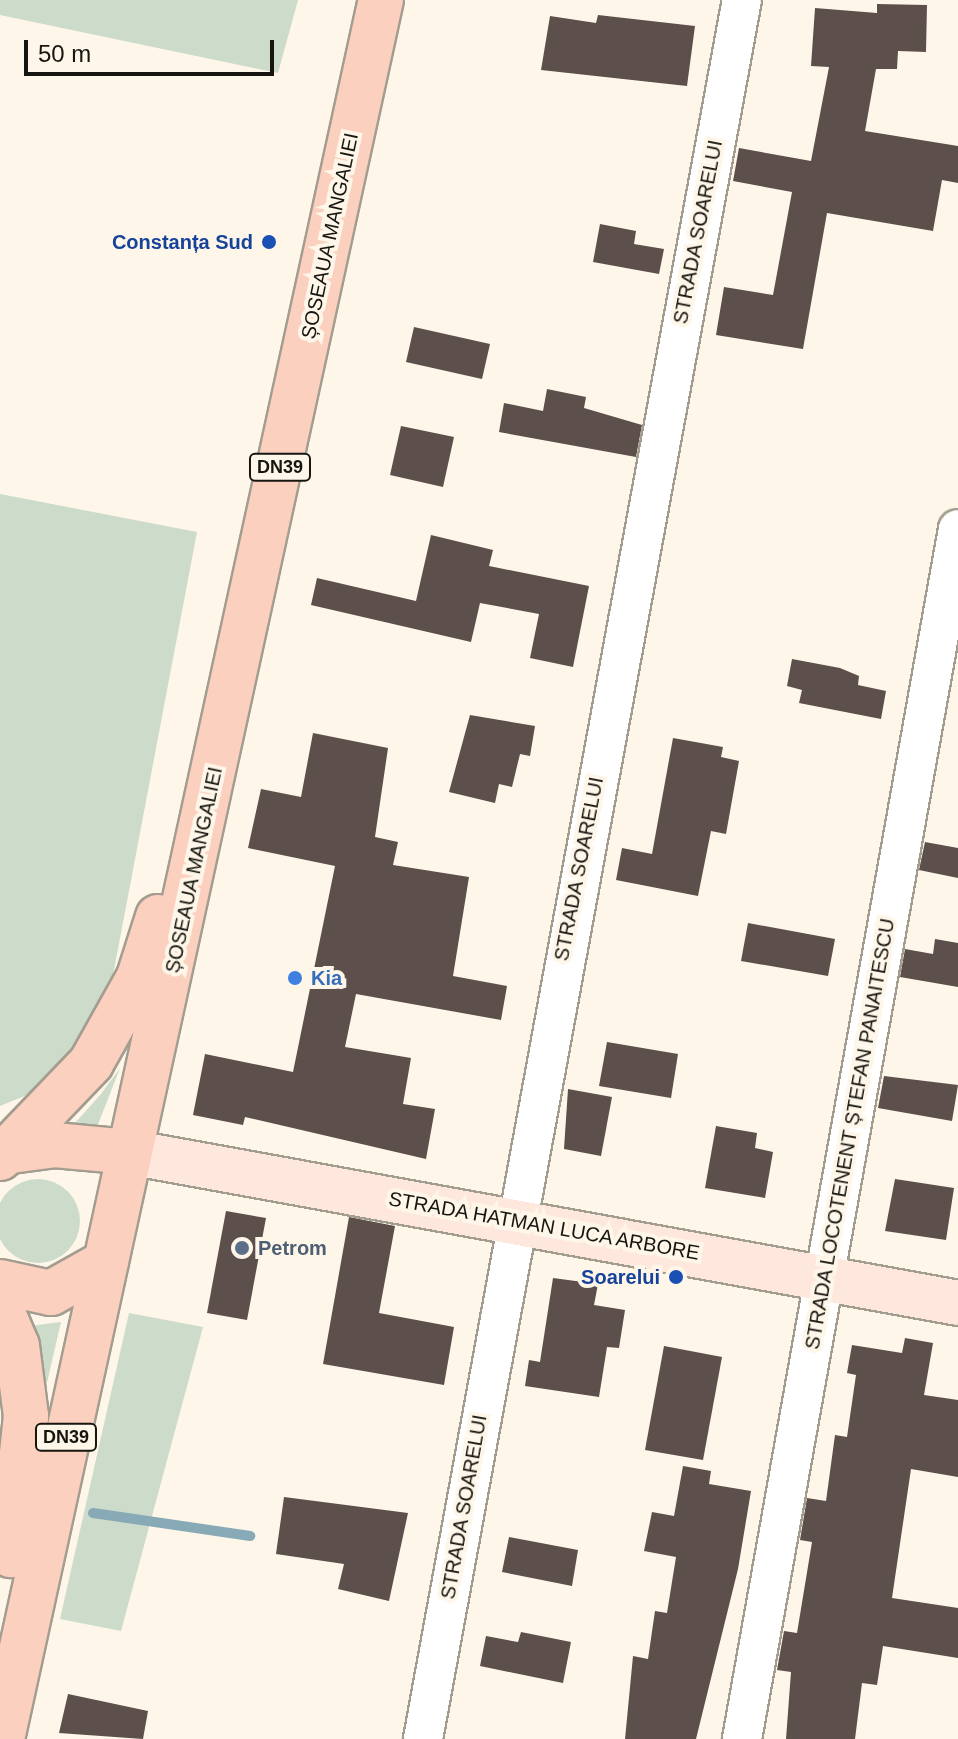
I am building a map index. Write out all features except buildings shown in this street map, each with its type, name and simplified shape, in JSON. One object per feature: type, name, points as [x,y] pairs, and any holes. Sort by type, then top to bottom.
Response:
[{"type":"main road","name":"ȘOSEAUA MANGALIEI","points":[[5,1154],[91,1063],[148,954],[351,0]]},
{"type":"main road","name":"ȘOSEAUA MANGALIEI","points":[[2,1739],[381,0]]},
{"type":"main road","name":"DN39","points":[[5,1154],[54,1145],[129,1152]]},
{"type":"main road","points":[[0,1282],[51,1293],[106,1262]]},
{"type":"main road","name":"DN39","points":[[0,1306],[17,1346],[26,1416],[23,1485],[0,1616]]},
{"type":"street","name":"STRADA SOARELUI","points":[[423,1739],[513,1220],[742,0]]},
{"type":"street","name":"STRADA LOCOTENENT ȘTEFAN PANAITESCU","points":[[742,1739],[958,529]]},
{"type":"street","name":"STRADA HATMAN LUCA ARBORE","points":[[129,1152],[958,1303]]},
{"type":"green space","points":[[0,0],[298,0],[278,73],[0,15]]},
{"type":"green space","points":[[0,494],[197,532],[114,970],[95,1031],[37,1091],[0,1106]]},
{"type":"green space","points":[[120,1068],[97,1127],[75,1123],[101,1094]]},
{"type":"green space","points":[[38,1179],[54,1182],[68,1191],[77,1205],[80,1221],[77,1237],[68,1251],[54,1260],[38,1263],[22,1260],[8,1251],[-1,1237],[-4,1221],[-1,1205],[8,1191],[22,1182]]},
{"type":"green space","points":[[129,1313],[203,1327],[121,1631],[60,1619]]},
{"type":"green space","points":[[61,1322],[40,1413],[22,1327]]},
{"type":"waterway","points":[[93,1513],[250,1536]]},
{"type":"place","name":"Constanța Sud","points":[[269,242]]},
{"type":"place","name":"Kia","points":[[295,978]]},
{"type":"place","name":"Petrom","points":[[242,1248]]},
{"type":"place","name":"Soarelui","points":[[676,1277]]}]
